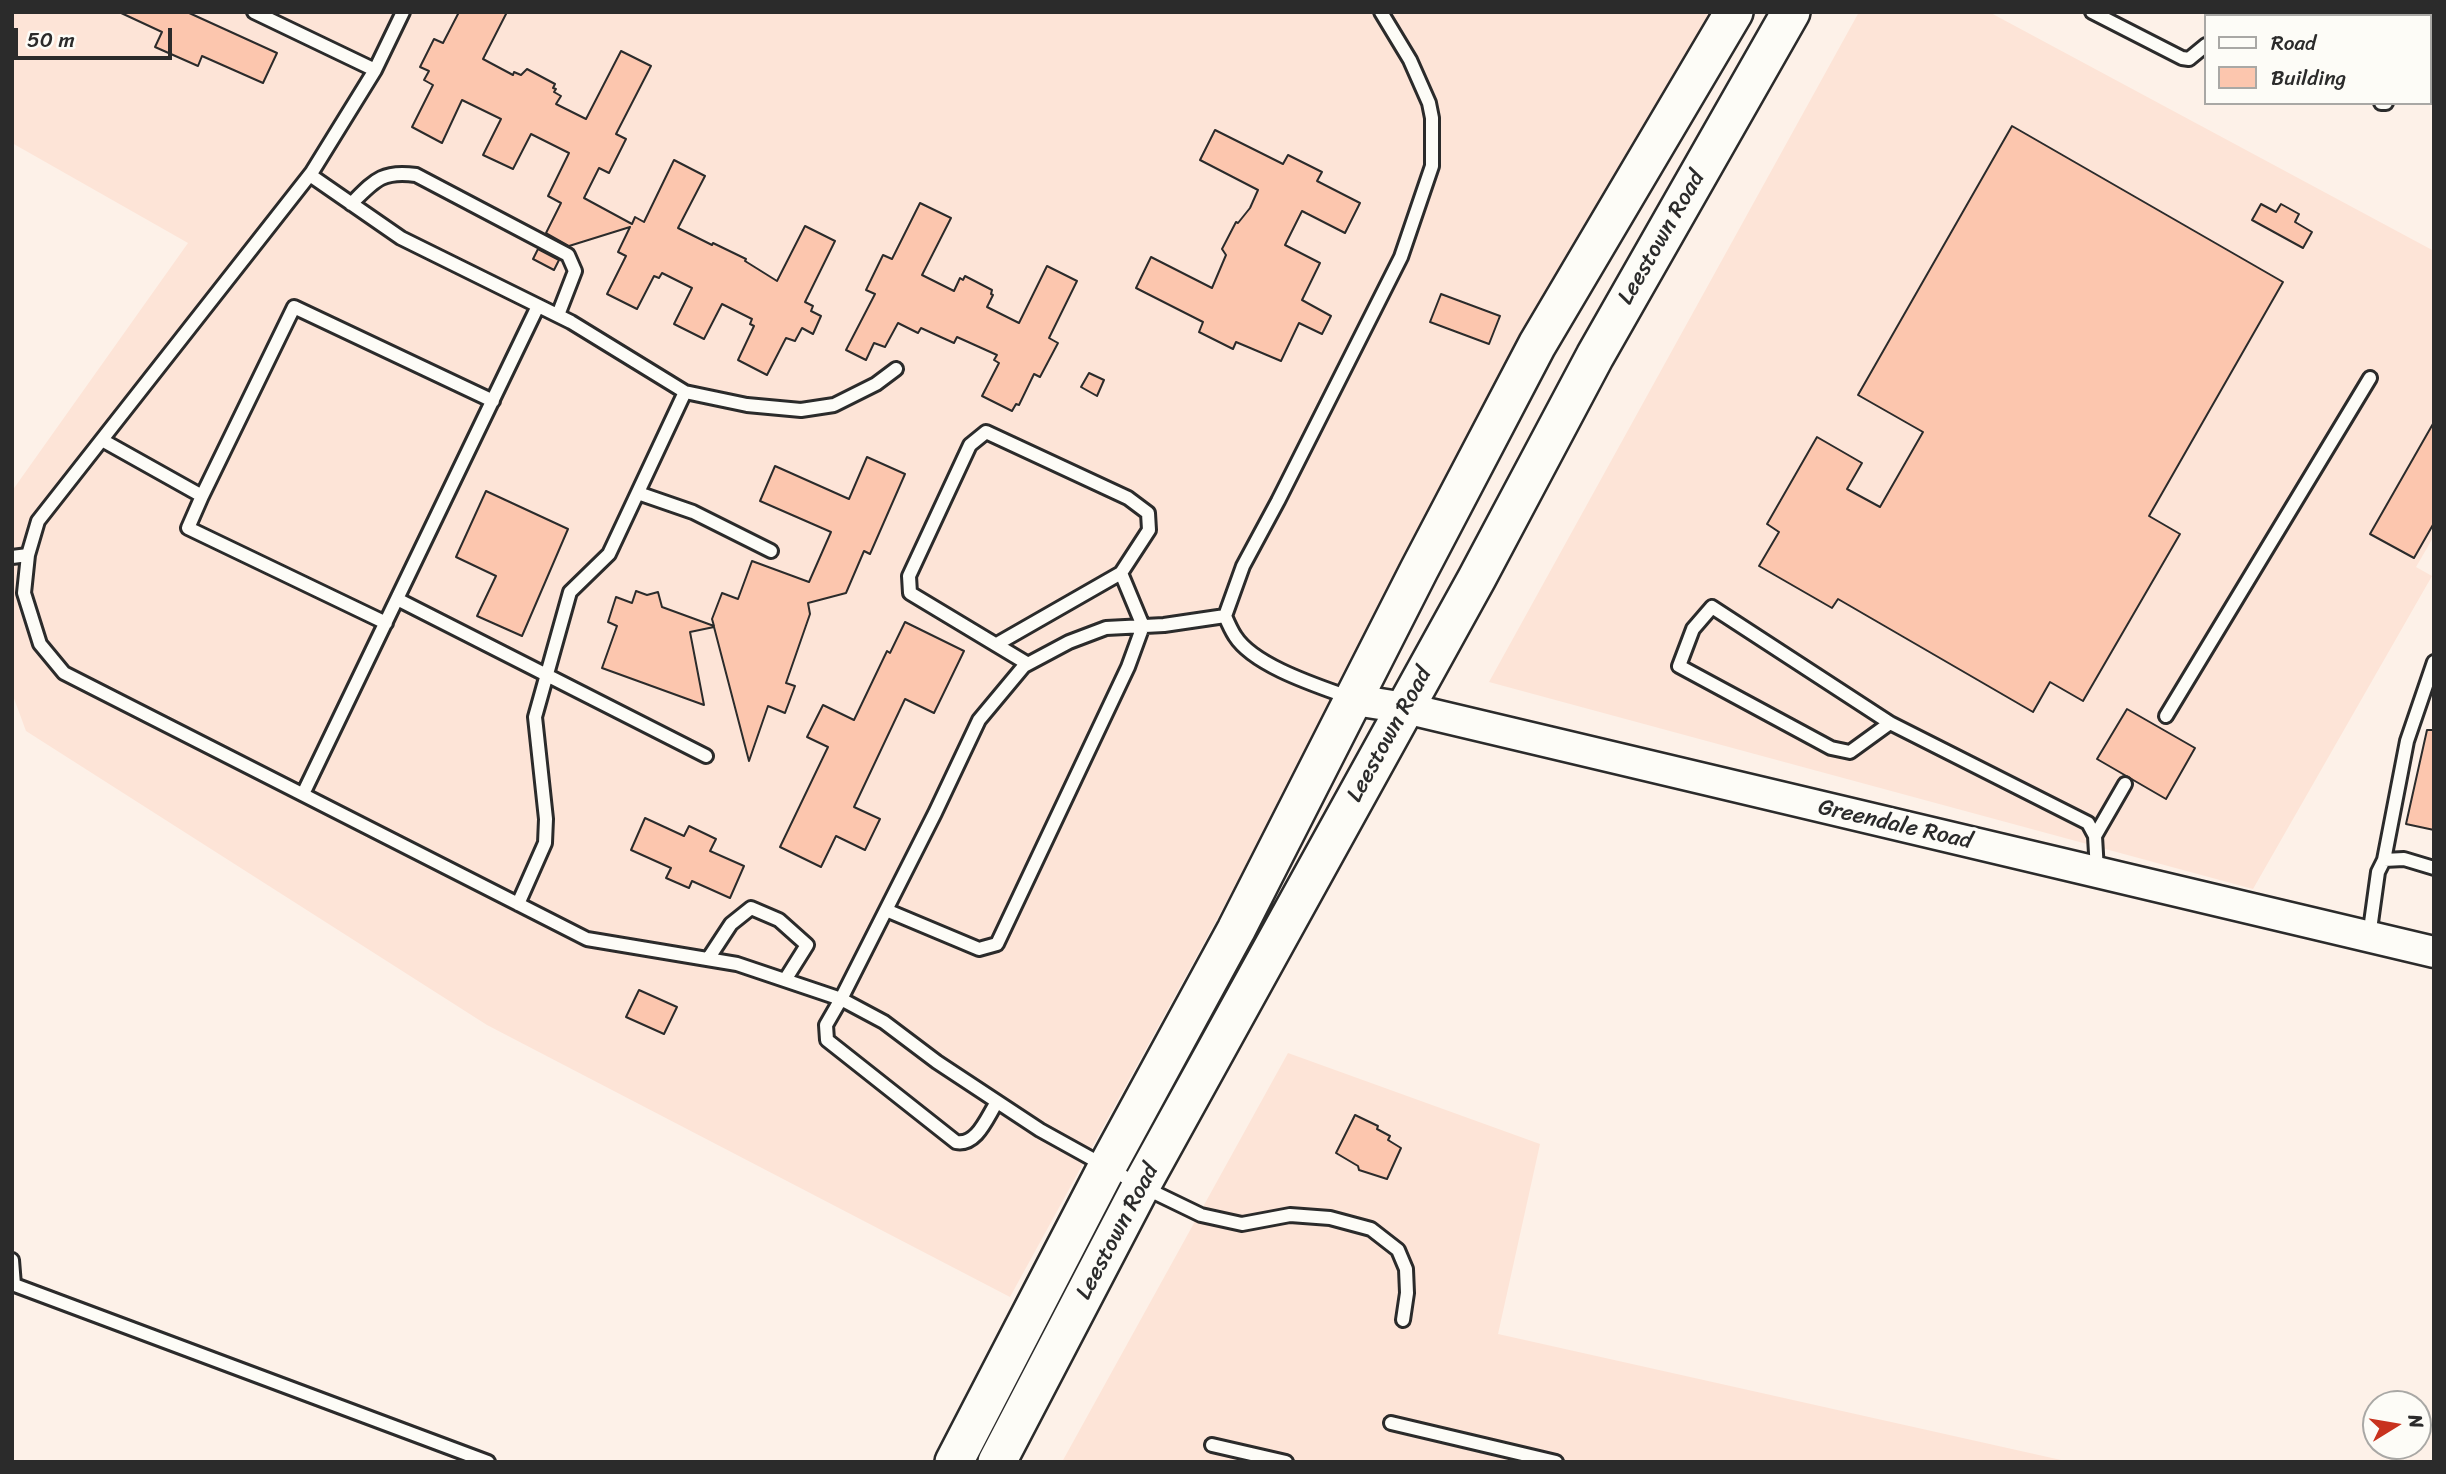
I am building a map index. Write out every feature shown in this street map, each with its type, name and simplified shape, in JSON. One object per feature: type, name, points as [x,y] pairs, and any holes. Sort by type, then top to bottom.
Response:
[{"type":"main road","name":"Leestown Road","points":[[954,1462],[1107,1167],[1236,930],[1537,345],[1734,12]]},
{"type":"main road","name":"Leestown Road","points":[[997,1462],[1141,1186],[1405,708],[1595,356],[1791,12]]},
{"type":"street","name":"Greendale Road","points":[[1355,699],[1405,708],[2434,952]]},
{"type":"lane","points":[[254,12],[375,70]]},
{"type":"lane","points":[[403,12],[375,70],[310,175],[38,521],[28,555],[24,593],[40,644],[64,673],[587,939],[737,964],[841,999],[884,1022],[937,1062],[1040,1130],[1141,1186],[1201,1215],[1242,1224],[1290,1214],[1330,1217],[1371,1229],[1398,1250],[1406,1269],[1407,1293],[1403,1320]]},
{"type":"lane","points":[[1355,699],[1305,682],[1255,657],[1235,638],[1225,616],[1243,566],[1401,257],[1432,166],[1432,118],[1429,103],[1410,60],[1381,12]]},
{"type":"lane","points":[[2092,12],[2182,58],[2189,59],[2204,47]]},
{"type":"lane","points":[[351,204],[382,177],[397,172],[416,175],[568,255],[575,271],[558,315]]},
{"type":"lane","points":[[310,175],[401,238],[558,315],[685,392],[747,405],[801,410],[834,405],[876,384],[895,369]]},
{"type":"lane","points":[[303,794],[538,306]]},
{"type":"lane","points":[[386,623],[188,528],[293,307],[493,401]]},
{"type":"lane","points":[[2166,716],[2370,378]]},
{"type":"lane","points":[[518,904],[545,843],[546,819],[535,717],[569,592],[609,554],[685,392]]},
{"type":"lane","points":[[997,644],[1121,573],[1149,530],[1148,513],[1128,498],[986,432],[970,445],[909,576],[910,593],[1028,664]]},
{"type":"lane","points":[[102,440],[202,496]]},
{"type":"lane","points":[[638,493],[693,512],[771,551]]},
{"type":"lane","points":[[12,557],[28,555]]},
{"type":"lane","points":[[886,910],[979,949],[997,944],[1128,667],[1143,626],[1121,573]]},
{"type":"lane","points":[[397,599],[706,756]]},
{"type":"lane","points":[[1890,723],[1850,752],[1831,748],[1679,666],[1693,629],[1713,607],[1890,723],[2088,823],[2095,836],[2097,873]]},
{"type":"lane","points":[[997,1102],[972,1139],[964,1143],[948,1138],[827,1040],[826,1025],[979,720],[1014,676],[1028,664],[1069,642],[1106,628],[1225,616]]},
{"type":"lane","points":[[2369,937],[2378,872],[2384,860],[2407,741],[2434,662]]},
{"type":"lane","points":[[2095,836],[2125,785]]},
{"type":"lane","points":[[2384,860],[2404,859],[2434,868]]},
{"type":"lane","points":[[708,959],[731,924],[751,908],[779,920],[807,945],[785,980]]},
{"type":"lane","points":[[12,1260],[13,1285],[488,1462]]},
{"type":"lane","points":[[1391,1423],[1556,1462]]},
{"type":"lane","points":[[1212,1445],[1286,1462]]},
{"type":"shaded area","points":[[12,12],[1714,12],[1010,1297],[487,1025],[26,731],[12,693],[12,491],[188,243],[12,143]]},
{"type":"shaded area","points":[[1859,12],[1989,12],[2434,251],[2434,536],[2416,567],[2432,576],[2253,889],[1489,682]]},
{"type":"shaded area","points":[[1288,1053],[1540,1144],[1498,1334],[2070,1462],[1062,1462]]},
{"type":"building","points":[[119,12],[187,12],[277,53],[263,83],[202,56],[198,66],[155,47],[162,32]]},
{"type":"building","points":[[459,12],[507,12],[483,59],[513,75],[514,72],[521,75],[527,69],[555,84],[554,92],[561,96],[556,104],[586,119],[621,51],[651,66],[616,134],[626,139],[609,173],[599,168],[584,198],[632,224],[635,217],[644,222],[674,160],[705,176],[678,228],[746,259],[745,261],[777,281],[805,226],[835,241],[805,302],[813,306],[811,311],[821,316],[813,334],[802,328],[795,341],[786,338],[767,375],[738,360],[754,326],[750,324],[752,319],[722,304],[704,339],[674,324],[692,288],[662,273],[659,278],[654,276],[637,309],[607,294],[626,256],[618,252],[630,227],[569,246],[546,233],[561,203],[548,196],[569,153],[531,134],[513,169],[483,155],[501,119],[462,100],[442,143],[412,127],[433,85],[424,80],[429,71],[420,67],[434,39],[443,43]]},
{"type":"building","points":[[2012,126],[2283,282],[2149,516],[2180,534],[2083,701],[2050,682],[2033,712],[1838,599],[1832,608],[1759,566],[1779,532],[1767,524],[1817,437],[1862,463],[1847,489],[1880,507],[1923,432],[1858,395]]},
{"type":"building","points":[[1215,130],[1283,164],[1288,155],[1322,172],[1317,181],[1360,203],[1345,233],[1302,211],[1285,245],[1320,263],[1302,300],[1331,316],[1322,334],[1299,323],[1281,361],[1236,342],[1233,349],[1199,332],[1203,322],[1136,288],[1151,257],[1212,288],[1226,255],[1222,249],[1236,222],[1238,223],[1250,208],[1258,190],[1200,160]]},
{"type":"building","points":[[920,203],[951,218],[922,275],[954,291],[960,278],[963,280],[965,276],[992,290],[993,295],[987,307],[1019,323],[1047,266],[1077,281],[1049,338],[1058,343],[1040,377],[1034,374],[1019,405],[1016,404],[1012,411],[982,396],[999,363],[994,360],[997,355],[957,337],[954,343],[921,328],[918,333],[898,323],[885,347],[874,343],[866,360],[846,350],[875,294],[866,290],[883,255],[892,259]]},
{"type":"building","points":[[2261,204],[2276,212],[2281,204],[2299,214],[2295,222],[2312,232],[2303,248],[2252,220]]},
{"type":"building","points":[[538,249],[559,260],[554,270],[533,259]]},
{"type":"building","points":[[1441,294],[1500,316],[1489,344],[1430,322]]},
{"type":"building","points":[[1089,373],[1104,380],[1097,396],[1081,387]]},
{"type":"building","points":[[2434,422],[2434,523],[2414,558],[2370,534]]},
{"type":"building","points":[[867,457],[905,474],[870,554],[864,551],[846,593],[808,603],[810,614],[786,683],[795,686],[785,713],[768,706],[749,761],[714,627],[690,632],[704,705],[602,668],[617,626],[608,622],[616,597],[632,603],[636,591],[647,595],[658,592],[662,607],[714,626],[712,619],[722,593],[738,599],[752,561],[809,582],[831,532],[760,501],[775,466],[849,499]]},
{"type":"building","points":[[486,491],[568,529],[522,636],[477,616],[496,576],[456,557]]},
{"type":"building","points":[[905,622],[964,651],[934,713],[905,699],[854,807],[880,819],[865,850],[836,836],[821,867],[780,847],[828,747],[807,737],[823,705],[854,720],[887,651],[890,653]]},
{"type":"building","points":[[2127,709],[2195,748],[2166,799],[2097,759]]},
{"type":"building","points":[[2427,730],[2434,730],[2434,830],[2406,824]]},
{"type":"building","points":[[645,818],[684,836],[689,826],[716,839],[710,851],[744,866],[730,898],[692,881],[689,888],[666,878],[671,868],[631,850]]},
{"type":"building","points":[[639,990],[677,1007],[664,1034],[626,1017]]},
{"type":"building","points":[[1355,1115],[1378,1126],[1377,1129],[1390,1136],[1388,1140],[1401,1148],[1387,1179],[1359,1170],[1358,1166],[1336,1153]]}]
